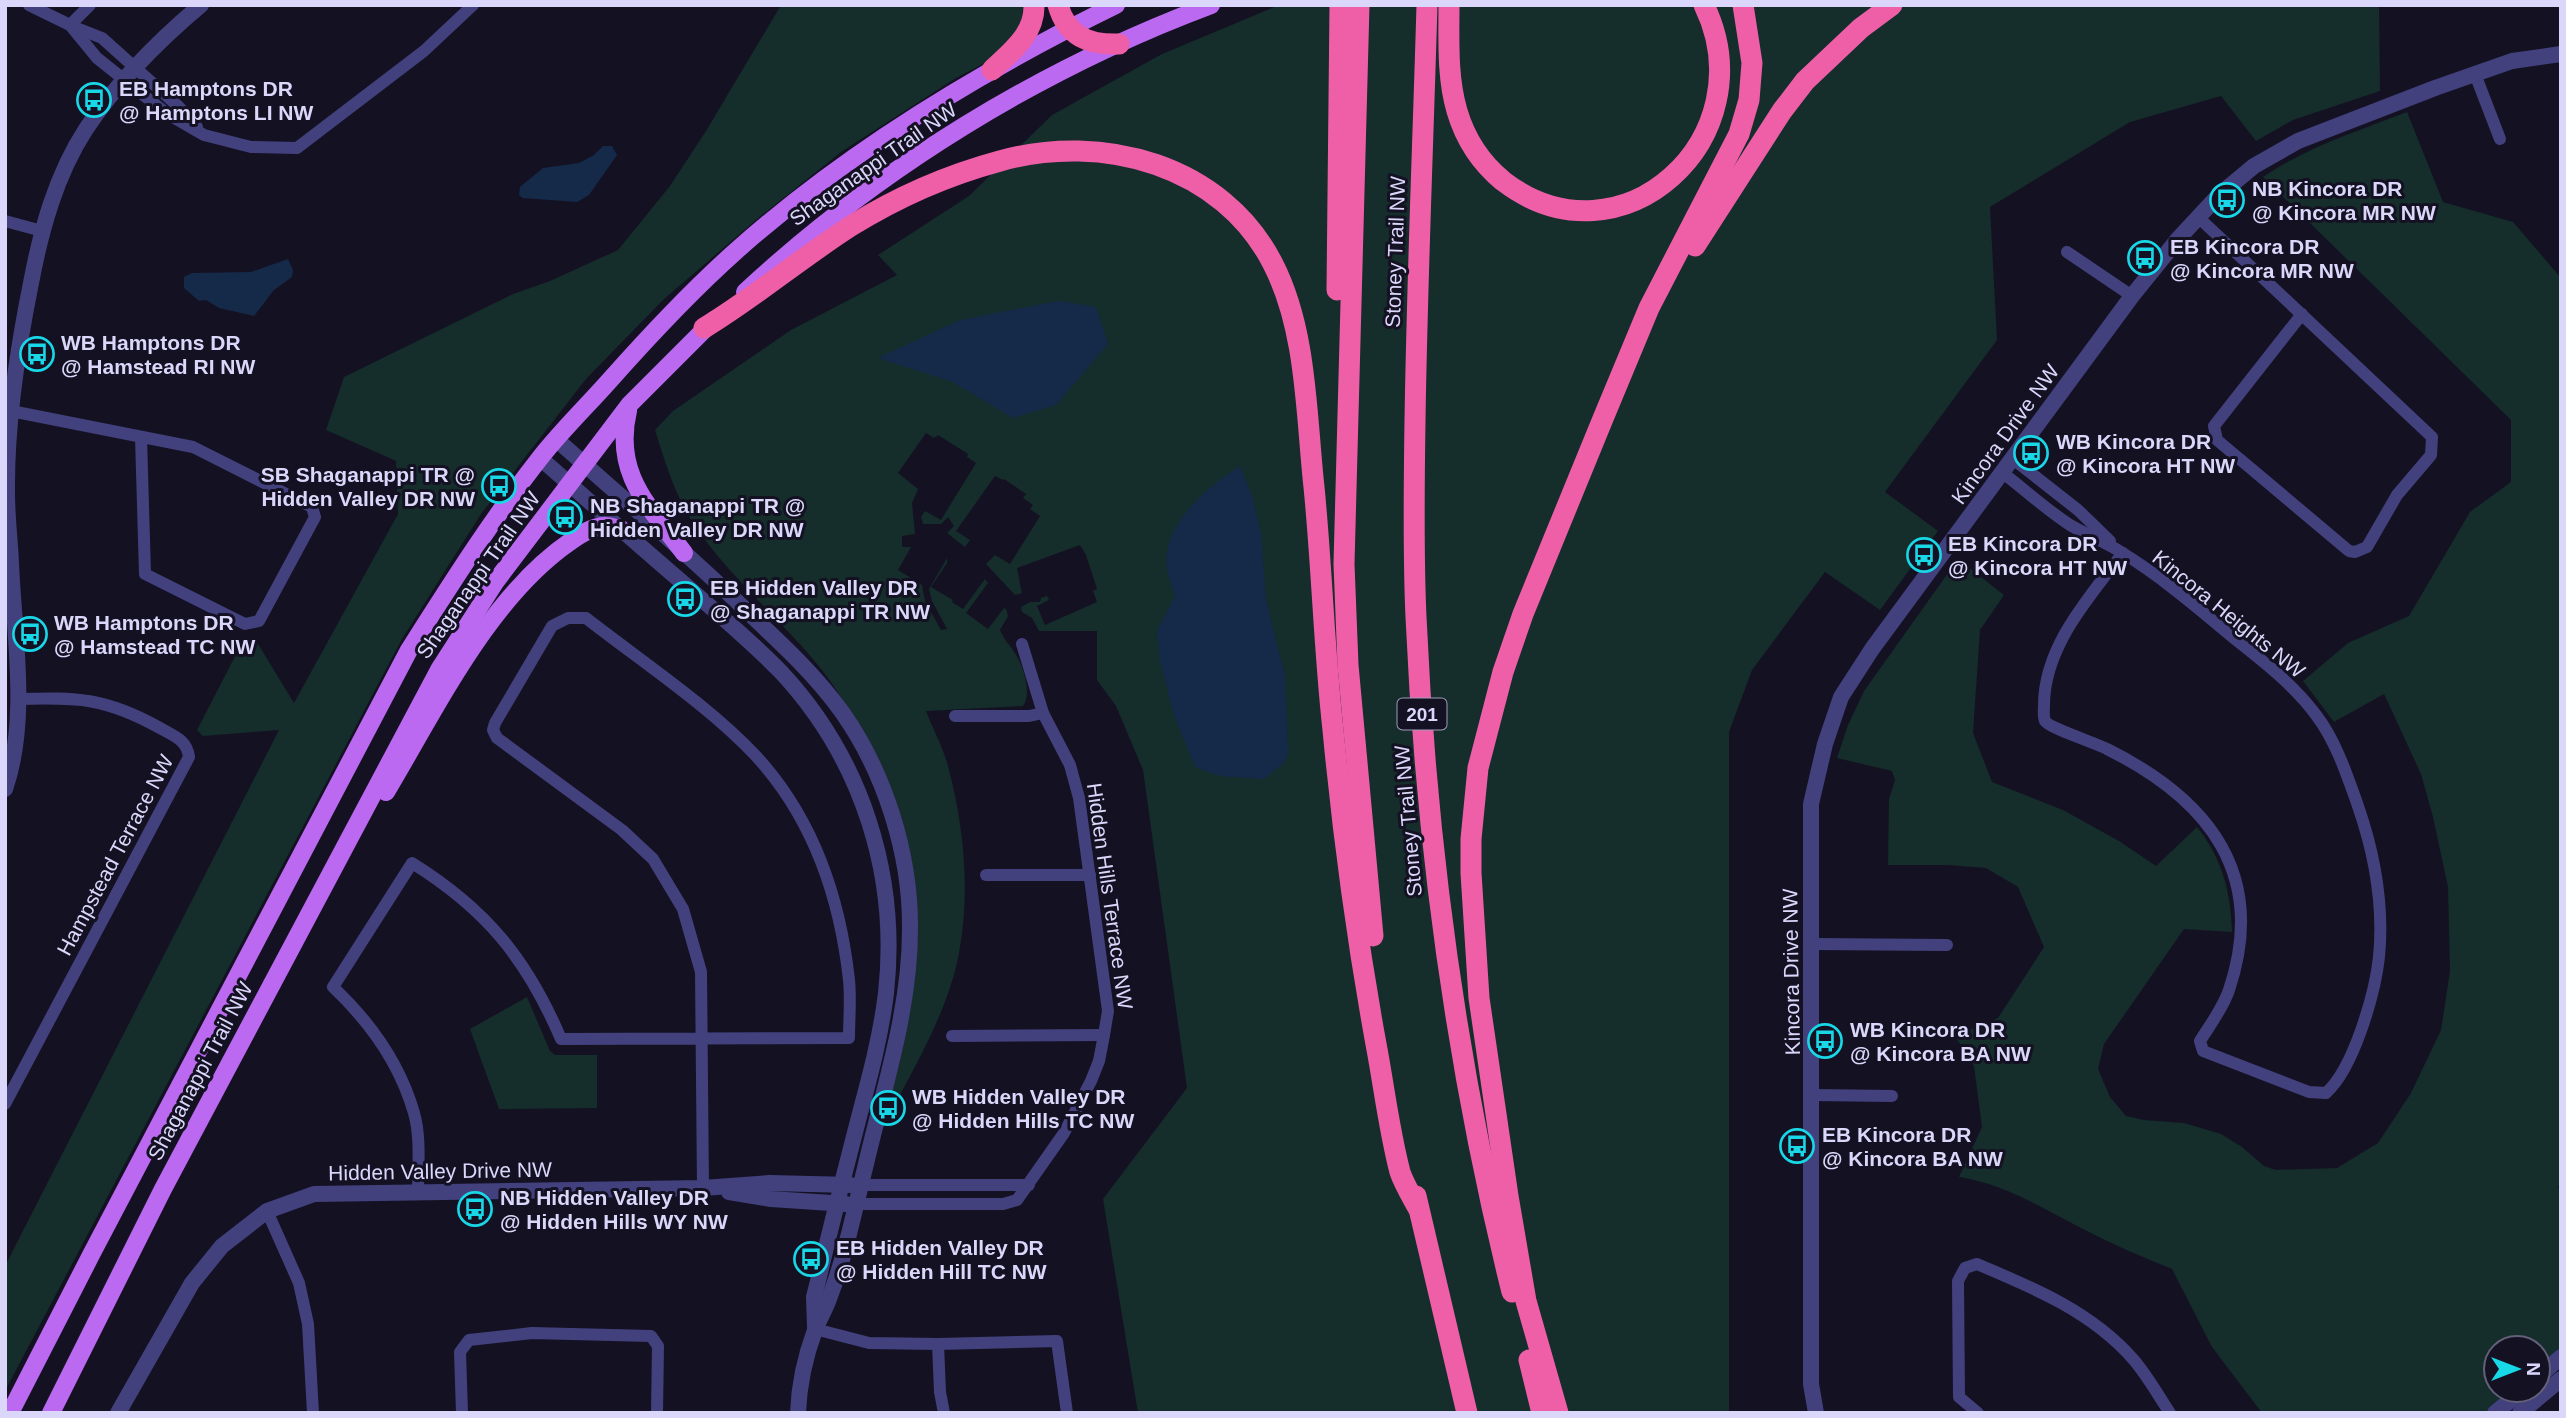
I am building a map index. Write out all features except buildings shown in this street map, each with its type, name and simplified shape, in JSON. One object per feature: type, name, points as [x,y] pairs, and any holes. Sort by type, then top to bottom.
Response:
[{"type":"highway","points":[[992,70],[1020,44],[1028,31],[1034,5]]},
{"type":"highway","points":[[1058,5],[1070,28],[1083,40],[1098,45],[1119,44]]},
{"type":"highway","points":[[1340,5],[1336,367],[1344,564]]},
{"type":"highway","name":"Stoney Trail NW","points":[[1359,5],[1344,564],[1348,664],[1370,916],[1390,1051],[1418,1208],[1467,1413]]},
{"type":"highway","name":"Stoney Trail NW","points":[[1427,5],[1415,472],[1416,615],[1423,719],[1436,872],[1457,1023],[1484,1173],[1542,1413]]},
{"type":"highway","points":[[1449,5],[1452,89],[1461,123],[1477,155],[1495,175],[1517,191],[1540,202],[1577,210],[1611,207],[1655,190],[1672,178],[1701,145],[1717,101],[1721,78],[1721,56],[1704,5]]},
{"type":"highway","points":[[1558,1413],[1526,1301],[1498,1136],[1478,986],[1472,910],[1471,839],[1478,768],[1503,672],[1533,590],[1602,421],[1649,308],[1739,134],[1749,100],[1752,63],[1743,5]]},
{"type":"highway","points":[[1602,421],[1680,272],[1782,111],[1805,81],[1830,56],[1892,5]]},
{"type":"highway","points":[[704,328],[741,306],[849,228],[892,202],[975,168],[1032,153],[1103,151],[1153,162],[1208,189],[1250,229],[1276,268],[1294,325],[1301,362],[1321,558],[1332,728],[1352,897],[1368,1000],[1401,1175],[1418,1208]]},
{"type":"main road","name":"Shaganappi Trail NW","points":[[10,1413],[409,650],[467,558],[540,458],[659,326],[734,253],[837,169],[992,70],[1116,5]]},
{"type":"main road","name":"Shaganappi Trail NW","points":[[51,1413],[163,1189],[440,668],[496,581],[630,404],[704,328],[822,224],[889,175],[995,109],[1119,44],[1211,5]]},
{"type":"main road","points":[[630,404],[623,447],[630,475],[684,553]]},
{"type":"main road","points":[[353,832],[370,818],[482,633],[510,596],[545,561],[576,537],[590,529],[604,526],[621,529]]},
{"type":"street","points":[[29,5],[70,26],[102,38],[129,72]]},
{"type":"street","points":[[70,26],[90,5]]},
{"type":"street","points":[[5,789],[14,762],[18,699],[7,493],[11,411],[25,314],[42,231],[56,188],[84,131],[129,72],[201,5]]},
{"type":"street","points":[[70,26],[97,58],[129,72],[179,107],[204,135],[251,147],[297,148],[425,51],[473,5]]},
{"type":"street","name":"Kincora Drive NW","points":[[1816,1413],[1811,1384],[1811,804],[1825,744],[1841,698],[1872,649],[2132,296],[2218,196],[2254,166],[2298,141],[2512,61],[2561,54]]},
{"type":"street","points":[[2475,75],[2500,139]]},
{"type":"street","points":[[2198,217],[2302,314],[2432,438],[2431,455],[2397,495],[2367,547],[2355,552],[2348,551],[2217,440],[2214,426],[2302,314]]},
{"type":"street","points":[[5,221],[42,231]]},
{"type":"street","points":[[2067,253],[2132,296]]},
{"type":"street","points":[[11,411],[194,447],[312,507],[316,517],[259,621],[246,624],[145,574],[141,437]]},
{"type":"street","points":[[556,439],[684,553],[800,661],[823,687],[866,752],[898,836],[908,883],[911,929],[907,983],[896,1044],[841,1264],[829,1301],[815,1329],[799,1382],[798,1413]]},
{"type":"street","points":[[540,458],[729,625],[789,682],[827,730],[862,799],[874,831],[888,903],[886,992],[878,1042],[814,1297],[815,1329]]},
{"type":"street","name":"Kincora Heights NW","points":[[2013,459],[2078,510],[2123,553]]},
{"type":"street","name":"Kincora Heights NW","points":[[2003,473],[2070,524],[2123,553],[2190,602],[2262,660],[2300,697],[2327,732],[2352,790],[2367,835],[2380,902],[2380,943],[2375,980],[2365,1019],[2342,1071],[2326,1093],[2309,1092],[2203,1051],[2200,1041],[2228,993],[2240,950],[2243,923],[2238,884],[2224,851],[2204,819],[2159,779],[2128,759],[2088,739],[2049,726],[2043,719],[2043,689],[2059,645],[2076,615],[2123,553]]},
{"type":"street","points":[[418,1193],[415,1114],[381,1042],[352,1005],[333,987],[412,863],[441,881],[474,907],[501,935],[523,965],[561,1040],[703,1041],[849,1038],[849,982],[842,936],[822,862],[801,817],[757,757],[726,727],[586,618],[568,618],[552,626],[495,723],[494,730],[497,737],[622,830],[653,859],[683,909],[701,972],[703,1041],[703,1188]]},
{"type":"street","name":"Hidden Hills Terrace NW","points":[[836,1204],[1003,1205],[1017,1200],[1064,1133],[1099,1061],[1108,1011],[1076,784],[1070,765],[1042,713],[1022,645]]},
{"type":"street","name":"Hampstead Terrace NW","points":[[5,1104],[189,757],[183,741],[134,714],[109,704],[76,698],[18,699]]},
{"type":"street","points":[[955,716],[1029,716],[1042,713]]},
{"type":"street","points":[[986,875],[1090,875]]},
{"type":"street","points":[[1812,944],[1947,945]]},
{"type":"street","points":[[952,1036],[1104,1035]]},
{"type":"street","points":[[1813,1095],[1892,1096]]},
{"type":"street","name":"Hidden Valley Drive NW","points":[[118,1413],[192,1283],[222,1246],[267,1211],[314,1194],[703,1188],[770,1183],[841,1185]]},
{"type":"street","points":[[841,1185],[1029,1185]]},
{"type":"street","points":[[942,1204],[943,1186]]},
{"type":"street","name":"Hidden Valley Drive NW","points":[[703,1188],[771,1199],[836,1204]]},
{"type":"street","points":[[267,1211],[299,1283],[309,1324],[313,1413]]},
{"type":"street","points":[[1978,1413],[1959,1397],[1958,1294],[1958,1281],[1965,1268],[1977,1264],[2045,1293],[2099,1326],[2134,1360],[2170,1413]]},
{"type":"street","points":[[815,1329],[870,1343],[1057,1341],[1067,1413]]},
{"type":"street","points":[[462,1413],[460,1352],[468,1340],[532,1333],[651,1336],[658,1346],[657,1413]]},
{"type":"street","points":[[938,1344],[940,1392],[944,1413]]},
{"type":"street","points":[[2520,1413],[2561,1379]]},
{"type":"green space","points":[[781,5],[1026,5],[1021,26],[987,62],[956,78],[841,152],[664,299],[586,379],[481,514],[402,639],[5,1391],[5,1266],[279,730],[203,736],[197,730],[245,637],[255,639],[294,703],[398,514],[396,461],[326,430],[344,377],[513,294],[550,281],[618,250],[670,186]]},
{"type":"green space","points":[[1279,5],[2397,5],[2379,6],[2380,91],[2293,120],[2256,141],[2221,96],[2130,122],[1990,207],[1997,340],[1885,492],[1938,531],[1880,610],[1825,572],[1752,670],[1729,732],[1729,1413],[1138,1413],[1103,1199],[1187,1088],[1143,770],[1116,706],[1097,680],[1097,631],[1039,631],[1032,618],[1022,612],[1021,607],[1030,602],[1040,602],[1041,598],[1047,596],[1049,600],[1037,606],[1045,625],[1097,602],[1093,591],[1097,589],[1086,555],[1080,545],[1017,568],[1022,593],[1015,595],[986,564],[995,555],[1010,564],[1040,516],[1030,509],[1033,505],[1023,498],[1026,494],[995,476],[956,531],[970,540],[965,547],[947,533],[954,526],[948,517],[941,524],[923,524],[921,517],[925,511],[941,520],[976,463],[967,457],[968,454],[938,435],[934,438],[926,433],[898,473],[918,489],[912,503],[915,534],[902,536],[902,547],[911,547],[898,570],[922,585],[925,601],[941,630],[947,629],[932,601],[929,589],[947,558],[947,563],[931,587],[963,609],[985,579],[988,583],[966,613],[988,629],[1004,608],[1006,609],[1008,616],[1000,630],[1022,666],[1027,695],[1023,706],[926,711],[946,759],[959,815],[964,864],[964,914],[952,982],[929,1039],[892,1110],[888,1106],[912,1000],[918,928],[911,856],[901,820],[864,738],[822,670],[735,576],[693,523],[671,478],[655,430],[673,411],[791,330],[897,275],[878,255],[969,196],[1052,115],[1162,54]]},
{"type":"green space","points":[[2407,112],[2443,202],[2513,222],[2561,278],[2561,1178],[2558,1188],[2561,1191],[2561,1349],[2552,1357],[2552,1334],[2482,1334],[2482,1404],[2499,1404],[2488,1413],[2262,1413],[2212,1347],[2172,1269],[2105,1240],[2008,1191],[1959,1177],[1982,1127],[1974,1066],[1955,1036],[1998,1018],[2044,947],[2018,887],[1986,868],[1888,865],[1889,799],[1895,780],[1892,771],[1837,758],[1848,725],[1864,691],[1958,559],[2004,595],[1980,630],[1973,733],[1992,782],[2063,810],[2119,841],[2156,866],[2197,827],[2213,851],[2224,876],[2230,903],[2232,932],[2184,929],[2104,1044],[2098,1069],[2110,1097],[2126,1116],[2184,1123],[2221,1134],[2242,1147],[2264,1166],[2276,1170],[2337,1168],[2378,1143],[2411,1093],[2441,1030],[2450,971],[2448,887],[2421,774],[2384,694],[2334,722],[2303,681],[2348,643],[2409,616],[2470,512],[2511,482],[2511,420],[2263,177],[2315,148]]},
{"type":"green space","points":[[527,997],[550,1051],[555,1055],[597,1055],[597,1108],[499,1109],[470,1029]]},
{"type":"water","points":[[603,146],[612,146],[617,155],[589,195],[577,202],[523,198],[519,195],[520,187],[543,168],[579,163],[594,155]]},
{"type":"water","points":[[288,259],[293,270],[292,277],[274,290],[254,316],[219,308],[206,300],[199,301],[184,288],[184,277],[192,273],[251,272]]},
{"type":"water","points":[[1059,301],[1096,307],[1108,344],[1056,405],[1013,418],[953,382],[878,358],[960,320]]},
{"type":"water","points":[[1240,466],[1252,496],[1261,534],[1266,600],[1285,676],[1288,752],[1285,762],[1264,779],[1220,776],[1195,767],[1174,715],[1160,661],[1157,631],[1175,596],[1166,558],[1177,526],[1194,502]]},
{"type":"place","name":"EB Hamptons DR @ Hamptons LI NW","points":[[94,100]]},
{"type":"place","name":"NB Kincora DR @ Kincora MR NW","points":[[2227,200]]},
{"type":"place","name":"EB Kincora DR @ Kincora MR NW","points":[[2145,258]]},
{"type":"place","name":"WB Hamptons DR @ Hamstead RI NW","points":[[37,354]]},
{"type":"place","name":"WB Kincora DR @ Kincora HT NW","points":[[2031,453]]},
{"type":"place","name":"SB Shaganappi TR @ Hidden Valley DR NW","points":[[499,486]]},
{"type":"place","name":"NB Shaganappi TR @ Hidden Valley DR NW","points":[[565,517]]},
{"type":"place","name":"EB Kincora DR @ Kincora HT NW","points":[[1924,555]]},
{"type":"place","name":"EB Hidden Valley DR @ Shaganappi TR NW","points":[[685,599]]},
{"type":"place","name":"WB Hamptons DR @ Hamstead TC NW","points":[[30,634]]},
{"type":"place","name":"WB Kincora DR @ Kincora BA NW","points":[[1825,1041]]},
{"type":"place","name":"WB Hidden Valley DR @ Hidden Hills TC NW","points":[[888,1108]]},
{"type":"place","name":"EB Kincora DR @ Kincora BA NW","points":[[1797,1146]]},
{"type":"place","name":"NB Hidden Valley DR @ Hidden Hills WY NW","points":[[475,1209]]},
{"type":"place","name":"EB Hidden Valley DR @ Hidden Hill TC NW","points":[[811,1259]]}]
